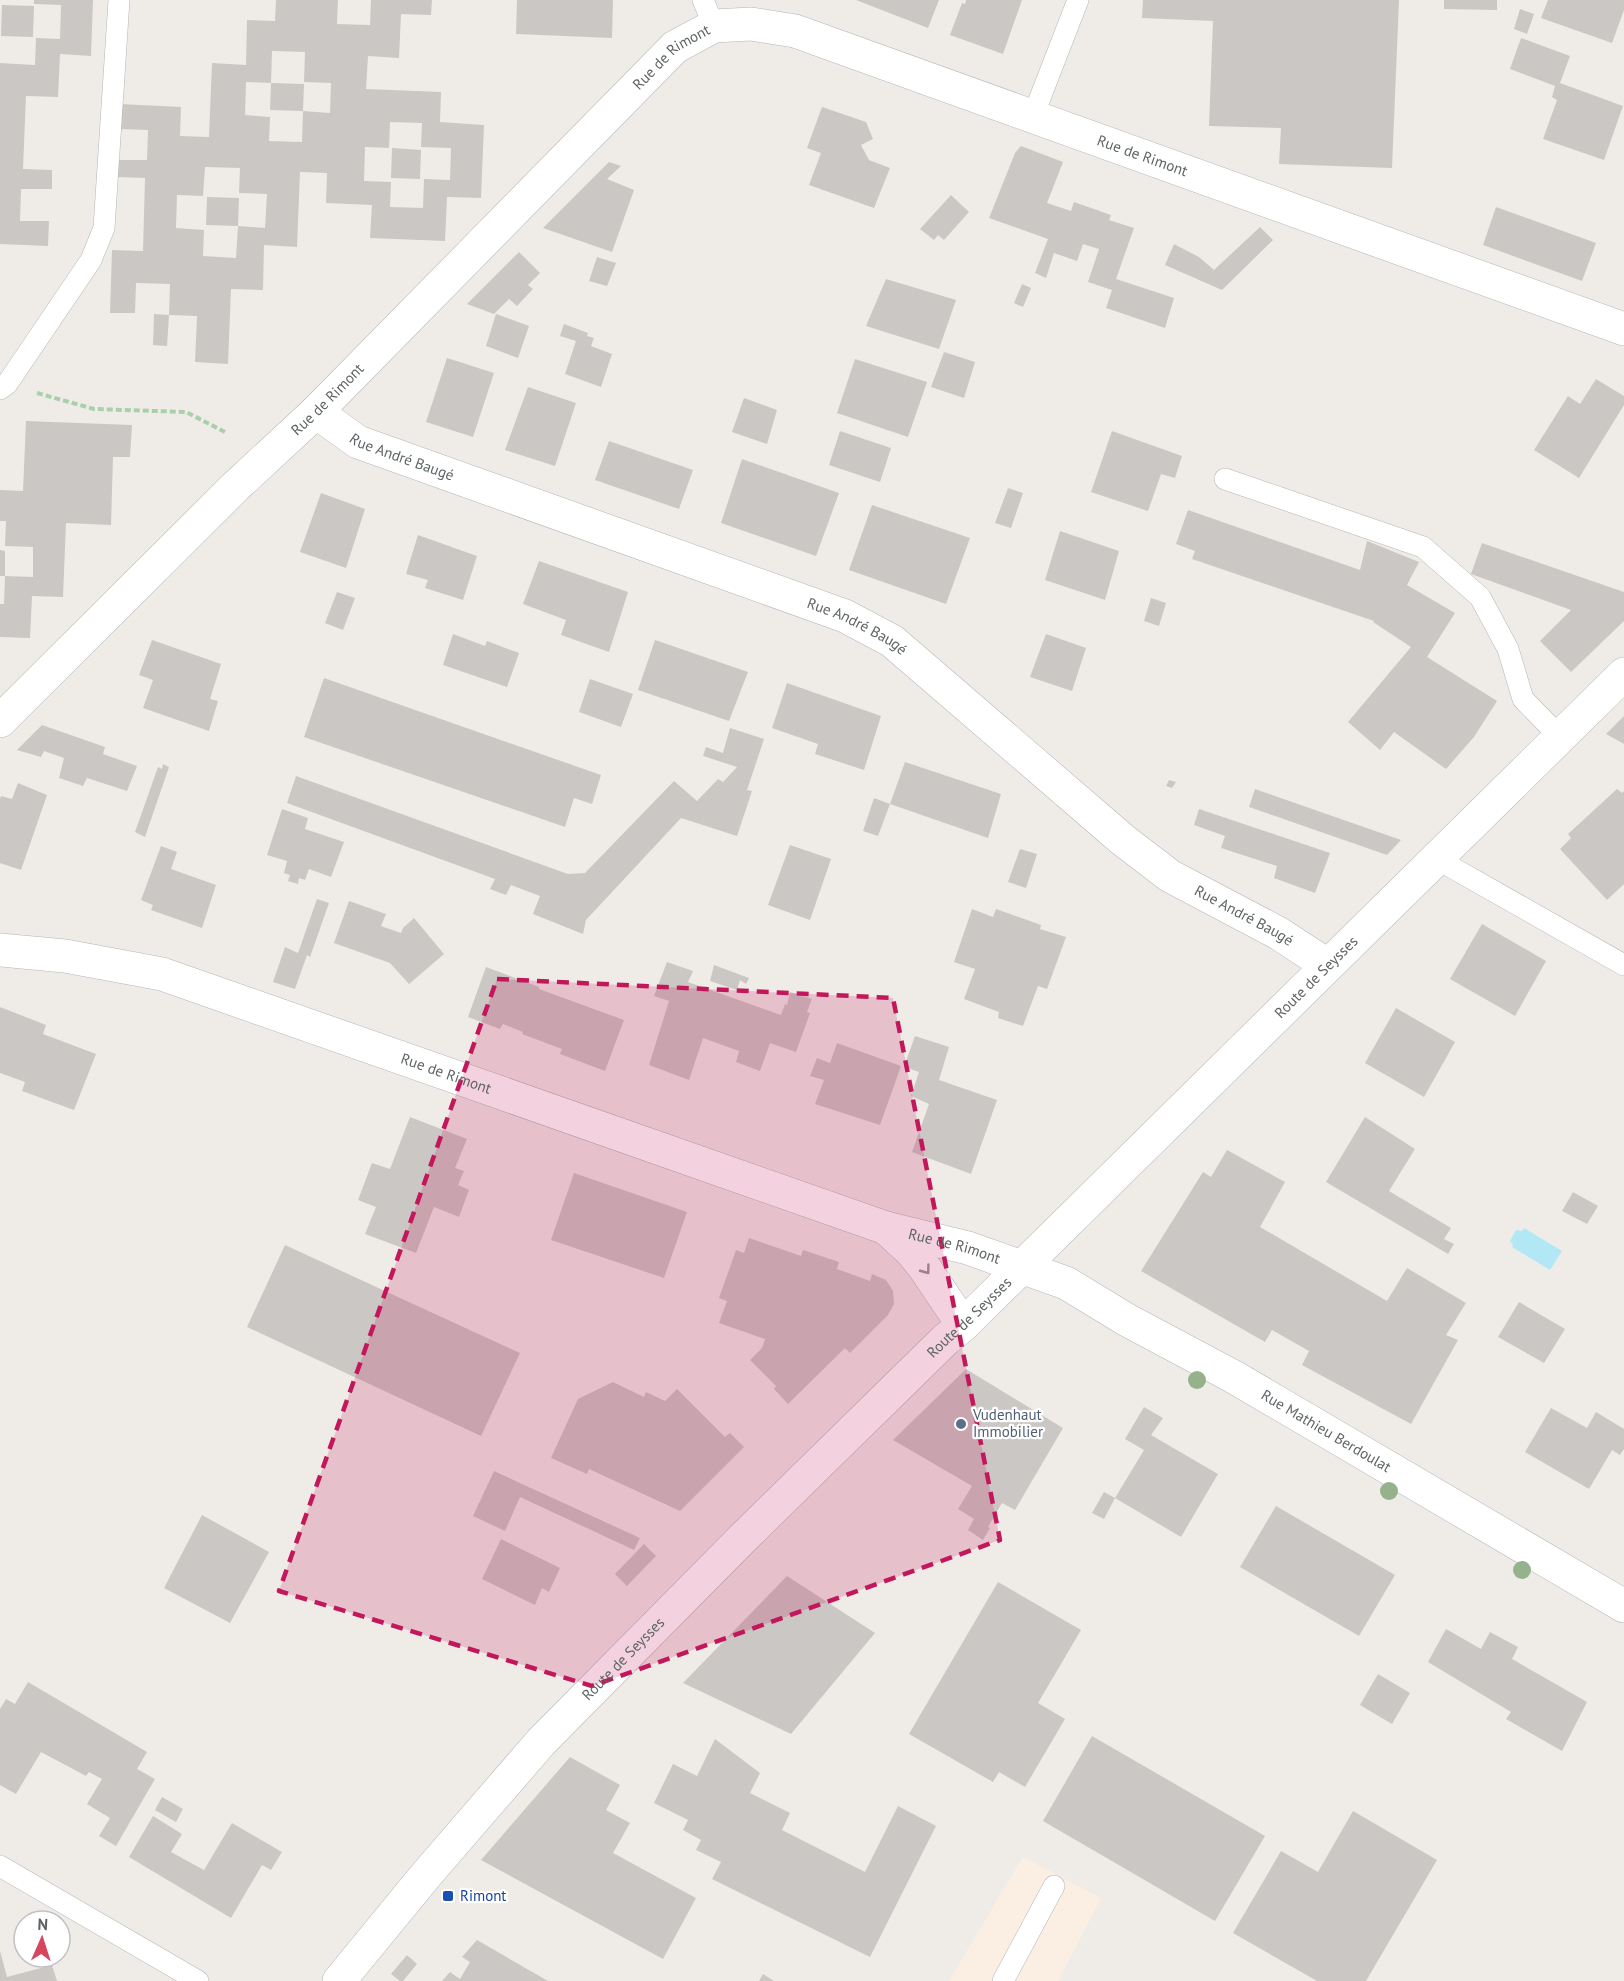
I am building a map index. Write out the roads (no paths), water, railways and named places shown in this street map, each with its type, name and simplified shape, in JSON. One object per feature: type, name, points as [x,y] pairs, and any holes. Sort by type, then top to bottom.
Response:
[{"type":"street","name":"Rue de Rimont","points":[[0,722],[235,487],[316,412],[709,13],[751,24],[795,31],[1624,329]]},
{"type":"street","name":"Rue André Baugé","points":[[316,412],[358,442],[845,616],[892,641],[1123,840],[1170,876],[1278,933],[1327,965]]},
{"type":"street","name":"Route de Seysses","points":[[339,1981],[426,1875],[541,1742],[746,1535],[963,1325],[1624,674]]},
{"type":"street","name":"Rue de Rimont","points":[[0,950],[65,956],[162,974],[886,1227],[968,1248],[1022,1267]]},
{"type":"street","name":"Rue de Rimont","points":[[886,1227],[924,1267],[963,1325]]},
{"type":"street","name":"Rue Mathieu Berdoulat","points":[[1022,1267],[1066,1283],[1127,1320],[1234,1377],[1624,1606]]},
{"type":"lane","points":[[4,387],[91,260],[104,228],[119,0]]},
{"type":"lane","points":[[1033,116],[1078,0]]},
{"type":"lane","points":[[1225,479],[1423,547],[1480,597],[1508,649],[1523,699],[1560,737]]},
{"type":"lane","points":[[1437,859],[1624,965]]},
{"type":"lane","points":[[0,1866],[198,1981]]},
{"type":"lane","points":[[1003,1981],[1054,1886]]},
{"type":"water","points":[[1524,1228],[1562,1251],[1550,1270],[1512,1247],[1510,1241],[1516,1230],[1522,1231]]},
{"type":"place","name":"Vudenhaut Immobilier","points":[[961,1424]]},
{"type":"place","name":"Rimont","points":[[448,1896]]}]
